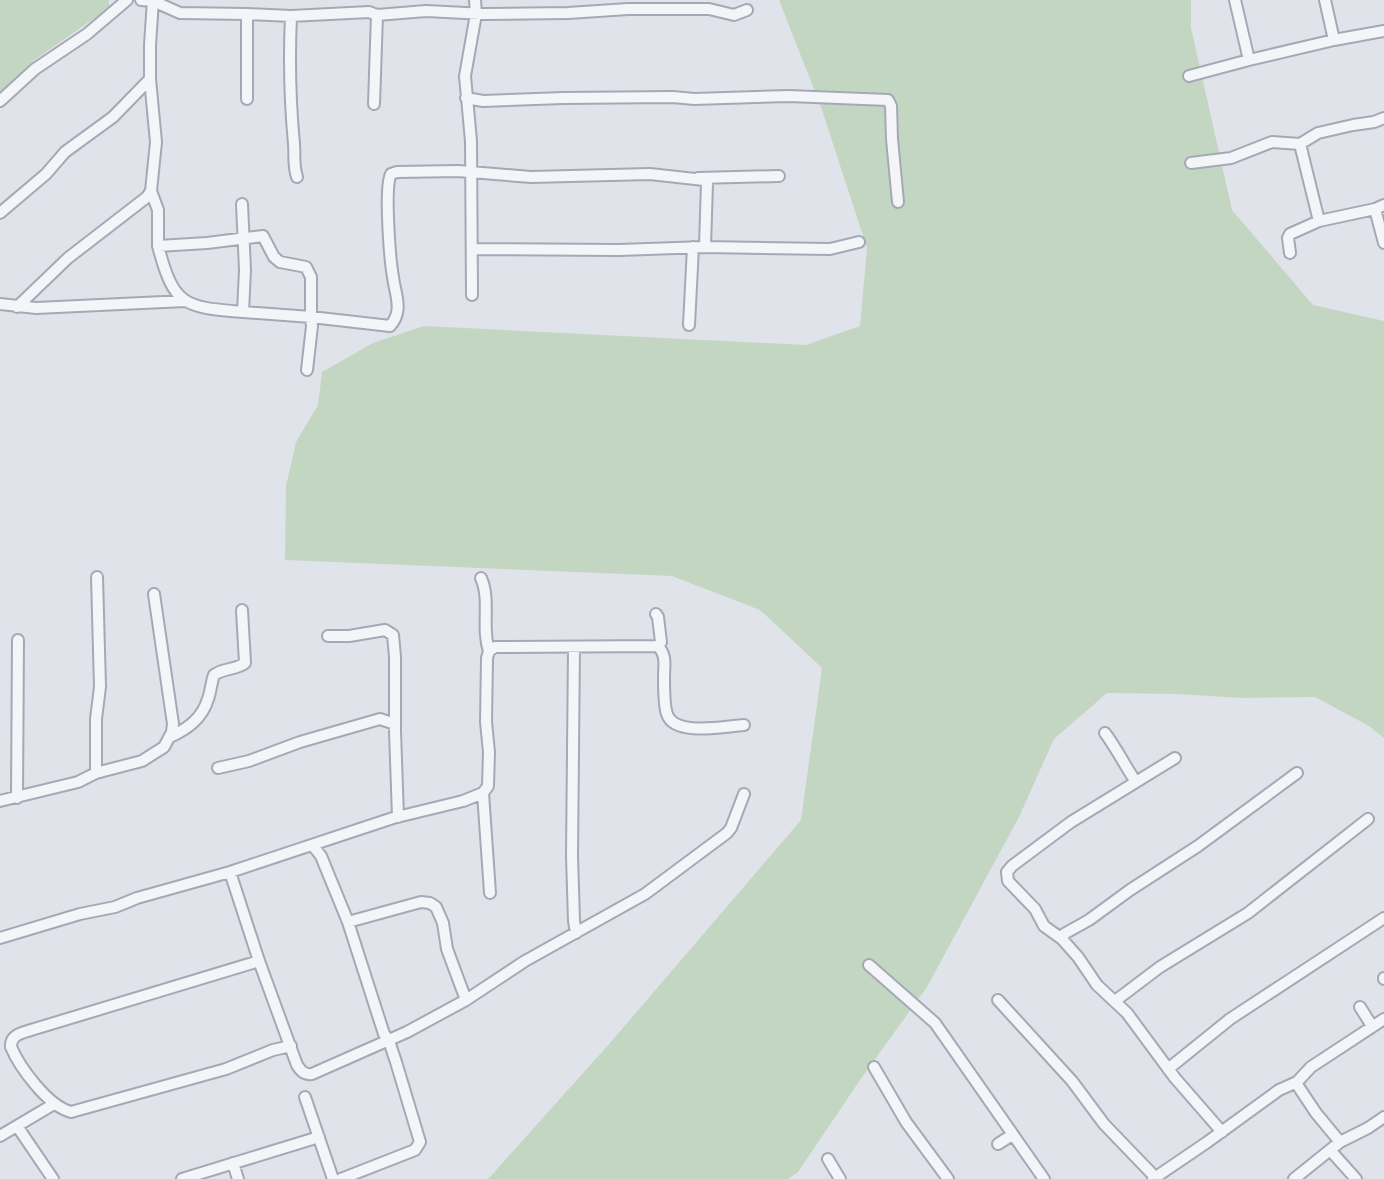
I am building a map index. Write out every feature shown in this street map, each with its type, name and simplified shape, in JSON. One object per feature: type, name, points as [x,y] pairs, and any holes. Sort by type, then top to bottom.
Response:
[{"type":"street","points":[[0,101],[35,69],[87,34],[127,0]]},
{"type":"street","points":[[141,0],[153,0],[180,13],[291,16],[369,12],[377,15],[426,11],[476,14],[568,13],[628,9],[709,9],[734,15],[747,10]]},
{"type":"street","points":[[153,0],[150,79],[156,134],[151,191],[158,210],[158,246],[166,276],[176,294],[185,301],[210,309],[390,326],[395,321],[399,300],[393,277],[388,193],[389,178],[397,172],[458,171],[531,177],[614,177],[650,174],[704,180],[707,183],[705,247]]},
{"type":"street","points":[[472,295],[471,141],[465,76],[476,14],[475,0]]},
{"type":"street","points":[[1235,0],[1249,60]]},
{"type":"street","points":[[1325,0],[1335,40]]},
{"type":"street","points":[[247,14],[247,99]]},
{"type":"street","points":[[374,104],[377,15]]},
{"type":"street","points":[[291,16],[293,156],[297,177]]},
{"type":"street","points":[[1189,76],[1335,40],[1384,31]]},
{"type":"street","points":[[0,213],[46,174],[65,152],[113,117],[150,79]]},
{"type":"street","points":[[466,98],[483,101],[789,96],[888,100],[891,106],[898,202]]},
{"type":"street","points":[[1191,163],[1231,158],[1272,142],[1300,144],[1318,133],[1384,118]]},
{"type":"street","points":[[1300,144],[1319,221]]},
{"type":"street","points":[[693,178],[779,176]]},
{"type":"street","points":[[17,307],[68,258],[147,197],[151,191]]},
{"type":"street","points":[[242,204],[245,270],[243,312]]},
{"type":"street","points":[[1290,253],[1288,238],[1290,234],[1319,221],[1380,207],[1384,243]]},
{"type":"street","points":[[158,246],[263,236],[274,257],[280,262],[306,267],[311,277],[312,326],[307,370]]},
{"type":"street","points":[[472,249],[705,247],[830,249],[859,242]]},
{"type":"street","points":[[688,325],[693,248]]},
{"type":"street","points":[[0,304],[17,307],[185,301]]},
{"type":"street","points":[[96,773],[96,719],[100,687],[97,577]]},
{"type":"street","points":[[0,938],[80,914],[115,907],[137,898],[230,872],[398,817],[463,801],[483,793],[488,786],[486,698],[489,651],[484,604],[485,591],[481,578]]},
{"type":"street","points":[[0,801],[78,782],[96,773],[148,758],[164,747],[170,737],[173,724],[154,594]]},
{"type":"street","points":[[170,737],[191,725],[198,718],[208,701],[214,675],[245,663],[242,610]]},
{"type":"street","points":[[656,614],[661,642],[658,646]]},
{"type":"street","points":[[328,636],[349,636],[386,630],[393,635],[398,817]]},
{"type":"street","points":[[17,798],[18,640]]},
{"type":"street","points":[[489,651],[495,647],[658,646]]},
{"type":"street","points":[[658,646],[664,658],[666,710],[672,722],[685,729],[744,725]]},
{"type":"street","points":[[574,648],[572,856],[576,933]]},
{"type":"street","points":[[218,768],[249,761],[300,742],[380,719],[395,724]]},
{"type":"street","points":[[1105,733],[1116,747],[1120,759],[1136,782]]},
{"type":"street","points":[[1175,758],[1071,822],[1007,872],[1008,881],[1035,909],[1044,926],[1062,939],[1078,957],[1097,985],[1127,1013],[1168,1069],[1222,1132]]},
{"type":"street","points":[[1062,939],[1064,934],[1089,920],[1198,846],[1297,773]]},
{"type":"street","points":[[483,793],[490,893]]},
{"type":"street","points":[[230,872],[297,1065],[307,1075],[388,1041],[466,1000],[525,962],[645,894],[727,833],[735,820],[744,794]]},
{"type":"street","points":[[1115,1001],[1160,967],[1248,913],[1368,819]]},
{"type":"street","points":[[313,846],[321,856],[348,922],[420,1142],[415,1150],[341,1179]]},
{"type":"street","points":[[348,922],[421,902],[430,903],[436,907],[442,923],[447,949],[466,1000]]},
{"type":"street","points":[[1168,1069],[1230,1019],[1384,918]]},
{"type":"street","points":[[259,961],[31,1030],[13,1038],[11,1042],[13,1053],[34,1082],[54,1104],[64,1110],[76,1112],[145,1090],[226,1069],[273,1050],[291,1046]]},
{"type":"street","points":[[869,965],[935,1023],[1011,1135],[1044,1179]]},
{"type":"street","points":[[998,1000],[1072,1081],[1104,1124],[1154,1178],[1222,1132],[1278,1090],[1296,1083],[1311,1067],[1384,1019]]},
{"type":"street","points":[[1360,1007],[1372,1026]]},
{"type":"street","points":[[874,1067],[906,1122],[948,1179]]},
{"type":"street","points":[[1296,1083],[1316,1113],[1340,1142]]},
{"type":"street","points":[[305,1096],[333,1179]]},
{"type":"street","points":[[0,1136],[54,1104]]},
{"type":"street","points":[[1293,1179],[1340,1142],[1384,1117]]},
{"type":"street","points":[[17,1126],[53,1179]]},
{"type":"street","points":[[998,1144],[1011,1135]]},
{"type":"street","points":[[182,1179],[319,1137]]},
{"type":"street","points":[[1330,1150],[1356,1179]]},
{"type":"street","points":[[828,1159],[840,1179]]},
{"type":"street","points":[[233,1163],[238,1179]]},
{"type":"green space","points":[[0,0],[109,0],[109,8],[33,61],[0,94]]},
{"type":"green space","points":[[779,0],[1191,0],[1191,28],[1232,210],[1313,305],[1384,321],[1384,738],[1369,726],[1315,697],[1242,698],[1107,693],[1054,739],[1019,817],[927,987],[798,1172],[788,1179],[488,1179],[610,1043],[801,820],[822,668],[760,610],[672,576],[285,560],[286,486],[296,442],[318,405],[322,372],[373,343],[424,326],[806,345],[860,326],[867,248],[821,107]]}]
